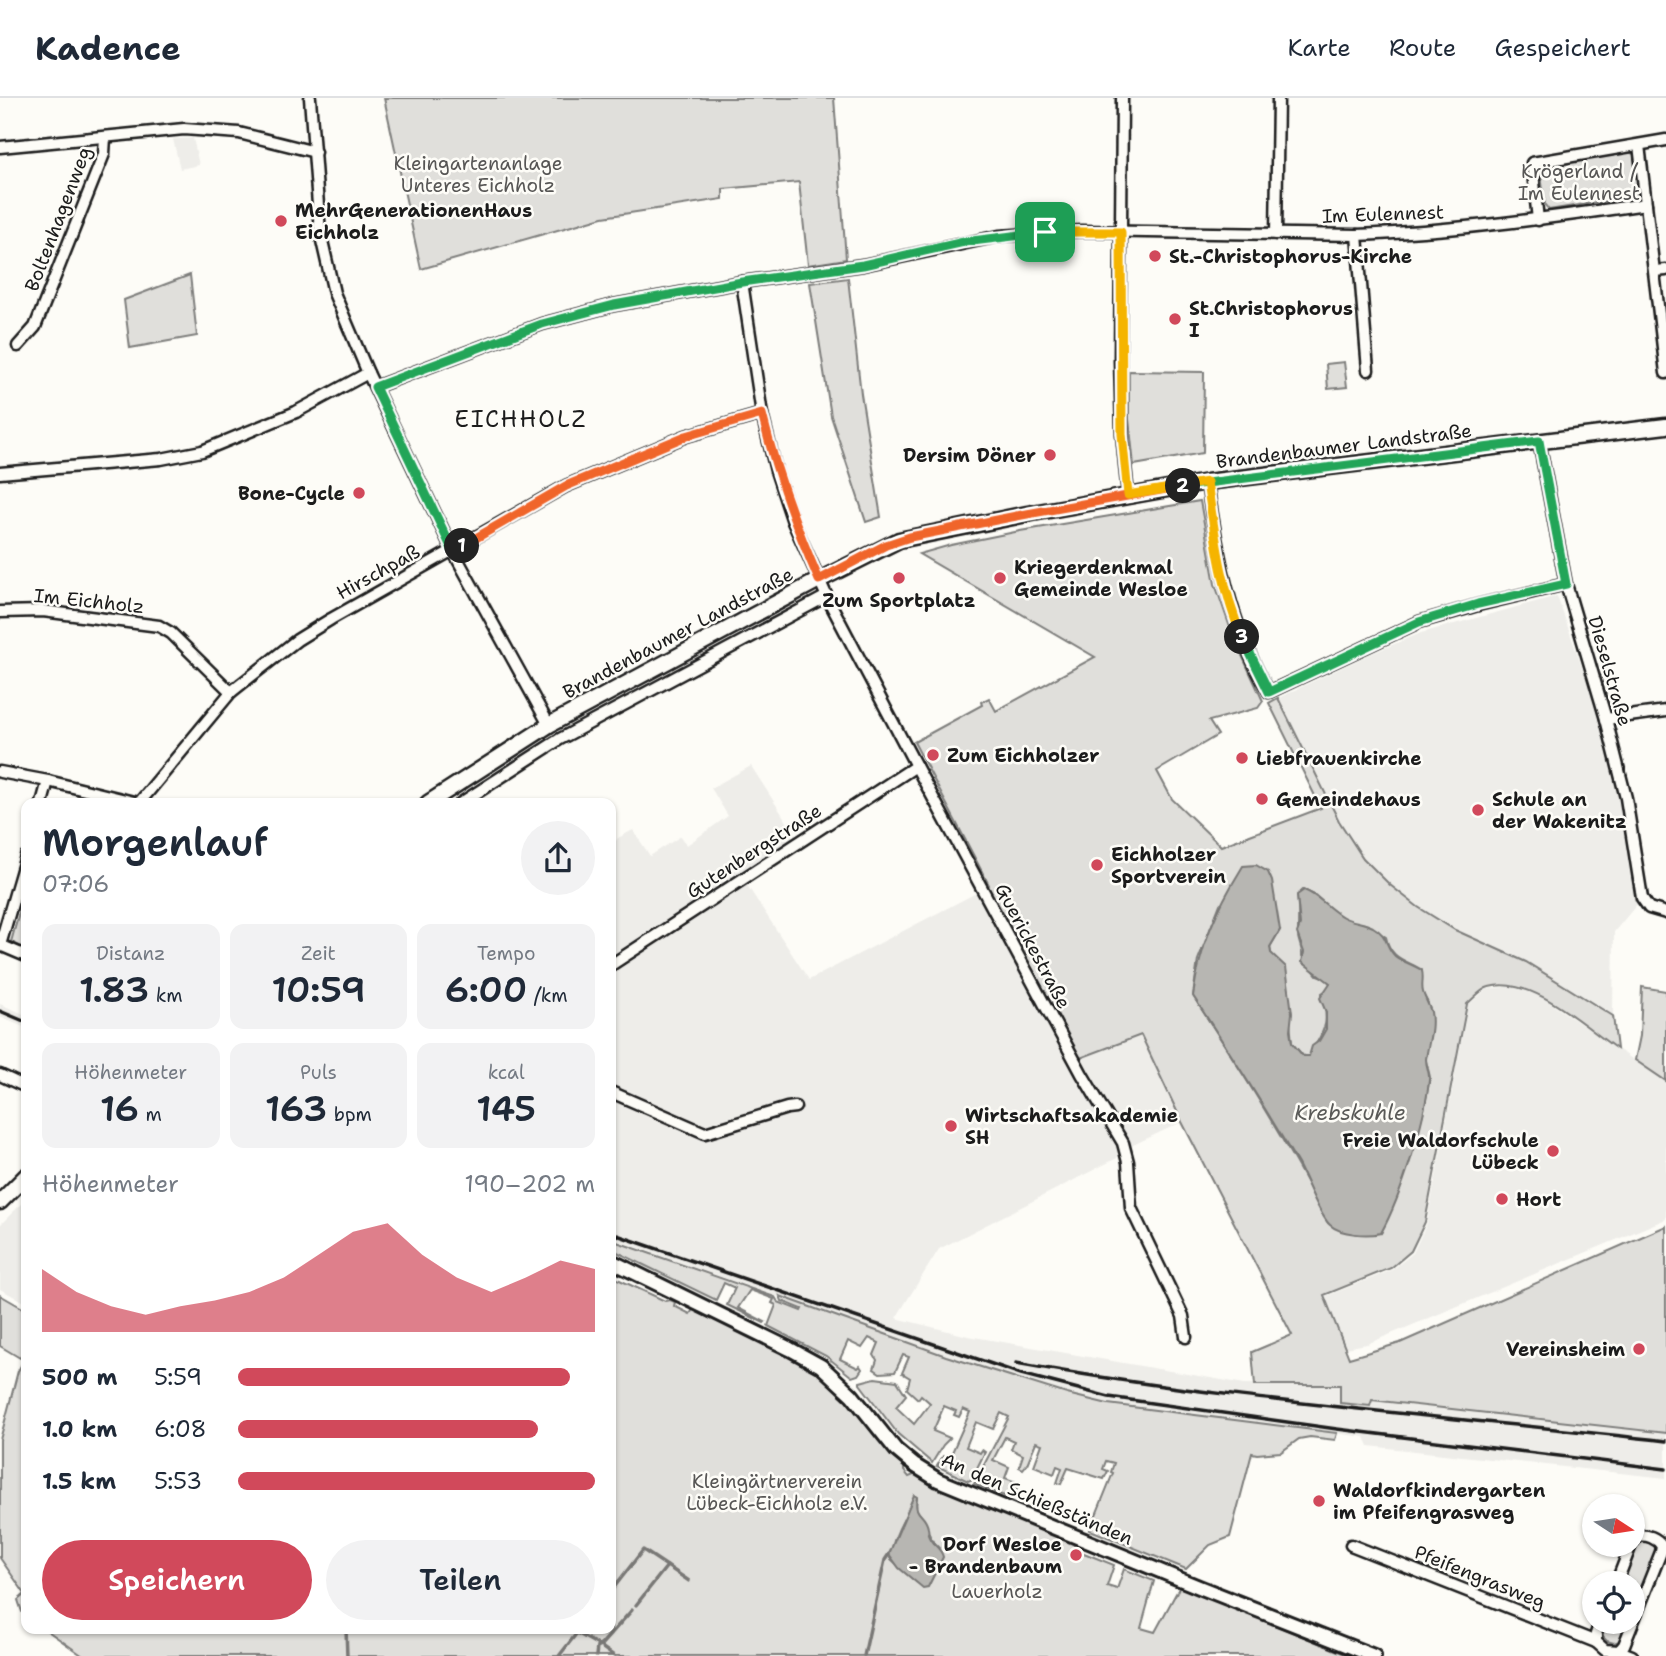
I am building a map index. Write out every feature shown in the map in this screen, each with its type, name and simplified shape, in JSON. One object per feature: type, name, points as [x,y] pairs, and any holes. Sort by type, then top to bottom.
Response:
[{"type":"main road","name":"Brandenbaumer Landstraße","points":[[436,798],[549,724],[886,545],[910,537],[1207,482],[1666,426]]},
{"type":"main road","points":[[0,1202],[21,1181]]},
{"type":"street","points":[[310,98],[320,224],[334,293],[368,373],[453,551],[549,724]]},
{"type":"street","points":[[1122,98],[1122,434],[1128,495]]},
{"type":"street","points":[[1276,234],[1278,98]]},
{"type":"street","points":[[0,147],[184,129],[239,133],[315,152]]},
{"type":"street","name":"Boltenhagenweg","points":[[18,346],[35,327],[104,154],[106,137]]},
{"type":"street","points":[[1538,220],[1532,163],[1666,140]]},
{"type":"street","points":[[1639,145],[1646,204],[1661,270],[1666,373]]},
{"type":"street","name":"Im Eulennest","points":[[375,387],[542,324],[614,305],[742,282],[863,265],[999,236],[1045,232],[1357,235],[1458,229],[1646,204]]},
{"type":"street","points":[[1357,235],[1368,370]]},
{"type":"street","name":"Guerickestraße","points":[[742,282],[762,414],[776,471],[793,522],[827,596],[916,766],[1082,1073],[1123,1143],[1128,1162],[1131,1208],[1183,1316],[1186,1337]]},
{"type":"street","points":[[0,473],[160,459],[202,452],[296,412],[368,373]]},
{"type":"street","name":"Hirschpaß","points":[[143,798],[231,692],[297,640],[566,486],[686,436],[762,414]]},
{"type":"street","name":"Dieselstraße","points":[[1539,441],[1566,584],[1606,719],[1626,799],[1642,898],[1649,908],[1666,914]]},
{"type":"street","points":[[1207,482],[1225,589],[1244,643],[1269,692],[1419,622],[1478,604],[1566,584]]},
{"type":"street","name":"Brandenbaumer Landstraße","points":[[469,798],[560,739],[827,596]]},
{"type":"street","name":"Im Eichholz","points":[[0,611],[43,611],[159,626],[171,633],[231,692]]},
{"type":"street","points":[[1606,719],[1666,711]]},
{"type":"street","name":"Gutenbergstraße","points":[[616,962],[916,766]]},
{"type":"street","points":[[0,772],[118,798]]},
{"type":"street","points":[[43,798],[48,781]]},
{"type":"street","points":[[21,873],[0,945],[21,954]]},
{"type":"street","points":[[0,1075],[21,1085]]},
{"type":"street","points":[[616,1094],[705,1133],[795,1107]]},
{"type":"street","name":"An den Schießständen","points":[[616,1263],[821,1366],[852,1395],[897,1450],[938,1480],[1374,1656]]},
{"type":"street","points":[[1619,1651],[1624,1645],[1661,1552],[1662,1542],[1645,1534]]},
{"type":"street","name":"Pfeifengrasweg","points":[[1352,1545],[1596,1642],[1604,1653]]},
{"type":"street","points":[[1596,1642],[1598,1634]]},
{"type":"street","points":[[1604,1653],[1619,1651],[1632,1656]]},
{"type":"shaded area","points":[[193,138],[199,165],[180,169],[173,139]]},
{"type":"shaded area","name":"Schule an der Wakenitz","points":[[1557,596],[1601,721],[1622,798],[1638,903],[1614,932],[1613,1016],[1526,962],[1455,930],[1418,907],[1390,885],[1363,858],[1339,821],[1278,698],[1421,633]]},
{"type":"shaded area","points":[[751,766],[800,842],[743,879],[809,980],[982,890],[1075,1059],[1140,1035],[1182,1122],[1118,1152],[1117,1158],[939,1249],[896,1318],[968,1336],[1245,1384],[1341,1385],[1341,1403],[1370,1406],[1371,1400],[1666,1433],[1666,1478],[1369,1446],[1365,1437],[1108,1404],[946,1356],[616,1240],[616,840],[633,830],[650,856],[681,836],[687,845],[728,816],[711,788]]},
{"type":"shaded area","name":"Freie Waldorfschule Lübeck","points":[[1514,986],[1537,994],[1666,1082],[1666,1219],[1367,1344],[1345,1348],[1324,1297],[1392,1270],[1413,1253],[1427,1223],[1468,1005],[1487,989]]},
{"type":"shaded area","points":[[0,1004],[21,1013],[21,1026],[0,1017]]},
{"type":"shaded area","points":[[21,1204],[21,1300],[0,1289],[0,1225]]},
{"type":"green space","name":"Kleingartenanlage Unteres Eichholz","points":[[384,98],[834,98],[846,259],[808,265],[799,182],[723,189],[723,199],[603,217],[421,269]]},
{"type":"green space","name":"Krögerland / Im Eulennest","points":[[1629,152],[1634,154],[1639,193],[1636,196],[1549,210],[1545,205],[1540,168],[1544,164]]},
{"type":"green space","points":[[190,275],[197,336],[130,348],[124,300]]},
{"type":"green space","points":[[848,278],[861,394],[881,517],[866,522],[831,416],[810,283]]},
{"type":"green space","points":[[1344,362],[1347,387],[1328,389],[1326,364]]},
{"type":"green space","points":[[1129,371],[1204,372],[1203,453],[1134,465],[1129,419]]},
{"type":"green space","points":[[1200,501],[1215,584],[1233,636],[1263,701],[1258,708],[1209,721],[1218,735],[1157,771],[1172,799],[1221,846],[1321,808],[1269,703],[1278,698],[1339,821],[1363,858],[1390,885],[1418,907],[1455,930],[1526,962],[1613,1016],[1617,1049],[1556,1005],[1522,988],[1505,985],[1489,987],[1467,1004],[1425,1222],[1411,1251],[1391,1268],[1324,1295],[1349,1358],[1400,1343],[1666,1226],[1666,1433],[1372,1400],[1370,1406],[1340,1403],[1340,1385],[1255,1385],[1252,1352],[1292,1335],[1182,1122],[1141,1035],[1075,1060],[982,890],[989,885],[914,742],[982,705],[981,702],[989,698],[996,711],[1095,657],[919,554],[1020,531]],"holes":[[[1303,890],[1315,895],[1335,913],[1349,921],[1365,924],[1386,937],[1395,954],[1422,970],[1422,992],[1428,1003],[1426,1061],[1430,1077],[1424,1110],[1407,1168],[1381,1233],[1328,1223],[1280,1136],[1193,996],[1198,960],[1220,904],[1280,930],[1270,947],[1271,953],[1290,1022],[1292,1043],[1303,1056],[1309,1056],[1324,1027],[1326,1013],[1322,993],[1328,989],[1330,983],[1317,975],[1302,956],[1298,939],[1297,896]]]},
{"type":"green space","points":[[21,906],[21,947],[11,942]]},
{"type":"green space","points":[[1642,987],[1666,991],[1666,1081],[1635,1060],[1640,1036]]},
{"type":"green space","points":[[616,1242],[775,1297],[778,1302],[801,1311],[802,1309],[782,1301],[780,1296],[946,1356],[1067,1394],[1108,1404],[1337,1433],[1335,1440],[1310,1437],[1299,1439],[1281,1452],[1252,1453],[1230,1537],[1210,1545],[1186,1569],[1090,1530],[1113,1473],[1114,1463],[1106,1461],[1103,1469],[1108,1471],[1104,1479],[1068,1468],[1061,1484],[1057,1483],[1062,1468],[1057,1466],[1054,1474],[1034,1466],[1042,1444],[1036,1442],[1023,1469],[1019,1467],[1023,1455],[1011,1449],[1014,1441],[1005,1437],[993,1460],[1009,1467],[1005,1478],[1019,1483],[1012,1499],[974,1484],[1009,1417],[1001,1413],[993,1429],[976,1422],[966,1447],[980,1453],[982,1450],[985,1452],[968,1481],[937,1466],[943,1456],[950,1457],[970,1412],[963,1409],[959,1417],[954,1415],[956,1411],[944,1406],[933,1431],[950,1438],[932,1463],[898,1434],[860,1384],[875,1378],[897,1381],[906,1395],[896,1407],[914,1424],[930,1403],[921,1395],[918,1399],[907,1389],[910,1378],[902,1373],[909,1357],[903,1355],[895,1372],[880,1373],[874,1369],[877,1360],[874,1355],[879,1343],[869,1338],[862,1348],[848,1341],[840,1359],[862,1369],[858,1375],[852,1377],[826,1356],[768,1326],[776,1305],[772,1303],[774,1299],[750,1290],[738,1308],[764,1323],[727,1305],[735,1288],[724,1283],[716,1300],[616,1251]]},
{"type":"green space","points":[[616,1278],[665,1301],[675,1302],[674,1306],[690,1314],[694,1308],[801,1361],[826,1378],[847,1399],[878,1440],[904,1465],[904,1471],[909,1477],[916,1474],[935,1485],[1075,1543],[1074,1549],[1114,1565],[1107,1586],[1117,1589],[1124,1569],[1154,1581],[1141,1628],[1155,1632],[1180,1586],[1350,1656],[83,1656],[52,1634],[616,1634]],"holes":[[[917,1497],[917,1509],[931,1539],[939,1548],[916,1582],[890,1558],[896,1534]]]},
{"type":"green space","points":[[0,1295],[21,1307],[21,1356],[0,1346]]},
{"type":"green space","points":[[21,1366],[21,1588],[0,1558],[0,1440]]},
{"type":"green space","points":[[1645,1540],[1654,1544],[1657,1550],[1645,1582],[1645,1571],[1624,1571],[1629,1558],[1645,1558]]},
{"type":"green space","points":[[1625,1634],[1622,1640],[1614,1643],[1601,1635]]},
{"type":"water","name":"Krebskuhle","points":[[1256,865],[1268,872],[1272,881],[1280,930],[1270,947],[1271,953],[1286,967],[1292,1013],[1292,1043],[1303,1056],[1309,1056],[1312,1046],[1319,1041],[1326,1029],[1326,1012],[1320,998],[1330,983],[1302,962],[1304,952],[1297,933],[1300,925],[1297,895],[1304,890],[1343,917],[1378,930],[1395,956],[1422,971],[1422,990],[1432,1018],[1426,1059],[1429,1077],[1427,1097],[1404,1180],[1381,1233],[1348,1233],[1335,1228],[1326,1220],[1298,1164],[1193,996],[1200,960],[1217,913],[1243,866]]},
{"type":"water","points":[[914,1495],[917,1497],[918,1511],[927,1523],[928,1534],[943,1557],[928,1587],[923,1588],[899,1568],[889,1554]]},
{"type":"waterway","points":[[616,1585],[643,1550],[667,1566]]},
{"type":"waterway","points":[[864,1656],[885,1560],[889,1554]]},
{"type":"waterway","points":[[636,1605],[667,1566],[689,1581]]},
{"type":"waterway","points":[[616,1628],[632,1610]]},
{"type":"waterway","points":[[346,1634],[347,1656]]},
{"type":"waterway","points":[[559,1656],[576,1634]]},
{"type":"waterway","points":[[579,1634],[600,1646],[611,1634]]},
{"type":"waterway","points":[[596,1656],[597,1647],[600,1646],[614,1656]]},
{"type":"railway","points":[[0,1011],[21,1020]]},
{"type":"railway","points":[[616,1235],[1021,1374],[1109,1397],[1337,1429],[1666,1469]]},
{"type":"railway","points":[[1016,1363],[1097,1377],[1259,1398],[1666,1441]]},
{"type":"place","name":"MehrGenerationenHaus Eichholz","points":[[281,221]]},
{"type":"place","name":"St.-Christophorus-Kirche","points":[[1155,256]]},
{"type":"place","name":"St.Christophorus I","points":[[1175,319]]},
{"type":"place","name":"Dersim Döner","points":[[1050,455]]},
{"type":"place","name":"Bone-Cycle","points":[[359,493]]},
{"type":"place","name":"Zum Sportplatz","points":[[899,578]]},
{"type":"place","name":"Kriegerdenkmal Gemeinde Wesloe","points":[[1000,578]]},
{"type":"place","name":"Zum Eichholzer","points":[[933,755]]},
{"type":"place","name":"Liebfrauenkirche","points":[[1242,758]]},
{"type":"place","name":"Gemeindehaus","points":[[1262,799]]},
{"type":"place","name":"Schule an der Wakenitz","points":[[1478,810]]},
{"type":"place","name":"Eichholzer Sportverein","points":[[1097,865]]},
{"type":"place","name":"Wirtschaftsakademie SH","points":[[951,1126]]},
{"type":"place","name":"Freie Waldorfschule Lübeck","points":[[1553,1151]]},
{"type":"place","name":"Hort","points":[[1502,1199]]},
{"type":"place","name":"Vereinsheim","points":[[1639,1349]]},
{"type":"place","name":"Waldorfkindergarten im Pfeifengrasweg","points":[[1319,1501]]},
{"type":"place","name":"Dorf Wesloe - Brandenbaum","points":[[1076,1555]]},
{"type":"district","name":"EICHHOLZ","points":[[521,419]]},
{"type":"route","points":[[1045,232],[999,236],[863,265],[742,282],[614,305],[542,324],[375,387],[453,551],[566,486],[686,436],[762,414],[776,471],[793,522],[819,580],[899,540],[1022,514],[1207,482],[1539,441],[1566,584],[1478,604],[1419,622],[1269,692],[1250,656],[1225,589],[1207,482],[1128,495],[1122,434],[1120,361],[1121,232],[1045,232]]},
{"type":"park label","name":"Kleingärtnerverein Lübeck-Eichholz e.V.","points":[[777,1492]]},
{"type":"park label","name":"Lauerholz","points":[[997,1591]]}]
